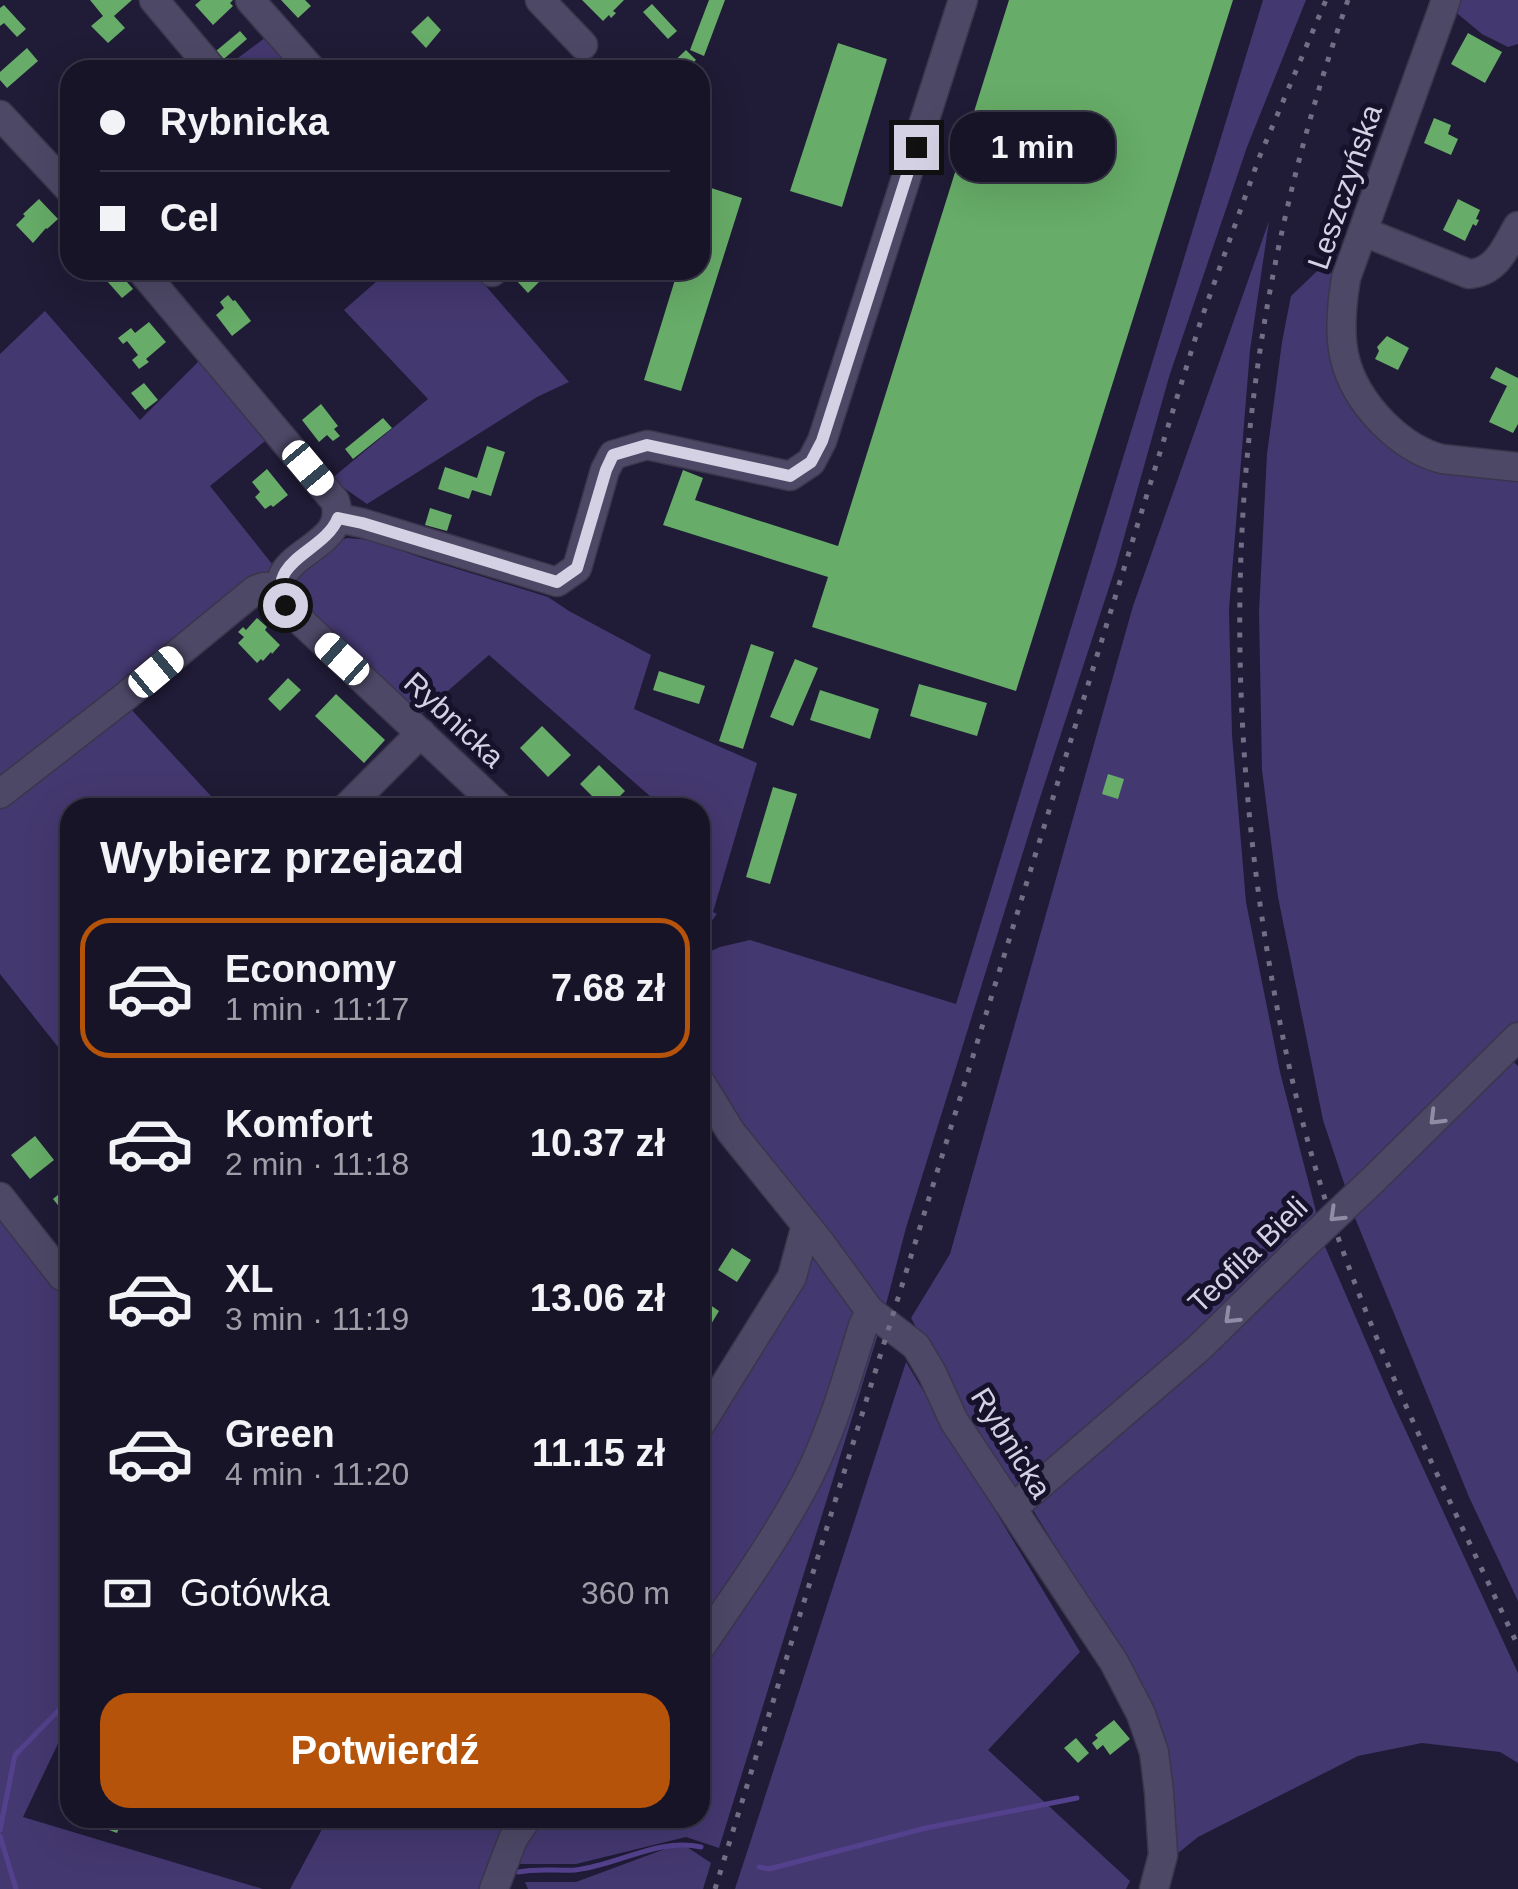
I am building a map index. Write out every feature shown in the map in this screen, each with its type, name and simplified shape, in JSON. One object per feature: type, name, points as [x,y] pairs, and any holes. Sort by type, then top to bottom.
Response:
[{"type":"street","points":[[154,0],[205,60]]},
{"type":"street","points":[[250,0],[303,60]]},
{"type":"street","points":[[540,0],[583,44]]},
{"type":"street","points":[[338,518],[557,582],[577,568],[613,455],[647,445],[790,476],[811,462],[822,441],[963,0]]},
{"type":"street","name":"Leszczyńska","points":[[1446,0],[1346,278],[1341,329],[1345,362],[1361,398],[1400,438],[1430,456],[1518,467]]},
{"type":"street","points":[[0,115],[60,179]]},
{"type":"street","points":[[1364,232],[1469,274],[1482,273],[1493,266],[1518,226]]},
{"type":"street","points":[[0,794],[255,590],[280,587],[286,568],[329,535],[338,518],[332,496],[149,280]]},
{"type":"street","name":"Rybnicka","points":[[280,587],[283,601],[294,616],[489,798]]},
{"type":"street","points":[[356,798],[421,733]]},
{"type":"street","name":"Teofila Bieli","points":[[1013,1508],[1199,1348],[1508,1046]]},
{"type":"street","name":"Rybnicka","points":[[710,1100],[730,1132],[870,1311],[916,1346],[954,1421],[1114,1662],[1141,1714],[1154,1752],[1163,1855],[1154,1889]]},
{"type":"street","points":[[0,1198],[60,1273]]},
{"type":"street","points":[[710,1409],[792,1277],[806,1225]]},
{"type":"street","points":[[710,1633],[808,1478],[870,1311]]},
{"type":"street","points":[[494,1889],[520,1828]]},
{"type":"shaded area","points":[[1263,0],[1306,0],[1247,147],[1169,377],[1116,566],[906,1228],[884,1312],[710,1083],[710,952],[750,940],[956,1004]]},
{"type":"shaded area","points":[[1457,0],[1518,0],[1518,44],[1508,47],[1482,34],[1453,10]]},
{"type":"shaded area","points":[[270,34],[292,60],[235,60]]},
{"type":"shaded area","points":[[1269,221],[1250,350],[1229,610],[1232,735],[1246,902],[1280,1072],[1318,1219],[1208,1327],[1013,1490],[965,1418],[911,1318],[950,1254],[1133,606]]},
{"type":"shaded area","points":[[1338,251],[1329,317],[1374,429],[1429,470],[1518,481],[1518,1023],[1347,1192],[1323,1120],[1278,897],[1262,770],[1259,612],[1267,454],[1291,296]]},
{"type":"shaded area","points":[[378,280],[481,280],[569,382],[537,397],[367,504],[331,479],[428,399],[344,310]]},
{"type":"shaded area","points":[[45,311],[140,420],[202,358],[270,437],[210,486],[276,569],[0,786],[0,354]]},
{"type":"shaded area","points":[[347,538],[371,540],[548,597],[651,655],[634,709],[757,763],[713,912],[717,914],[710,923],[710,798],[650,798],[489,655],[418,717],[298,610],[289,579],[328,546]]},
{"type":"shaded area","points":[[129,707],[213,798],[60,798],[60,1049],[0,974],[0,808]]},
{"type":"shaded area","points":[[1511,1059],[1518,1066],[1518,1601],[1469,1497],[1353,1213]]},
{"type":"shaded area","points":[[0,1208],[60,1266],[60,1739],[23,1817],[263,1889],[0,1889]]},
{"type":"shaded area","points":[[806,1242],[878,1334],[719,1848],[686,1837],[576,1864],[514,1864],[491,1889],[290,1889],[323,1828],[710,1828],[710,1404]]},
{"type":"shaded area","points":[[1323,1242],[1518,1673],[1518,1763],[1500,1752],[1422,1743],[1358,1756],[1198,1837],[1172,1858],[1170,1767],[1159,1720],[1033,1510]]},
{"type":"shaded area","points":[[906,1362],[1080,1652],[988,1750],[1130,1881],[1126,1889],[735,1889]]},
{"type":"shaded area","points":[[681,1843],[711,1863],[703,1889],[528,1889],[525,1882],[576,1882]]},
{"type":"building","points":[[90,0],[132,0],[114,16],[125,28],[108,43],[91,26],[103,16]]},
{"type":"building","points":[[201,0],[233,0],[233,6],[213,25],[195,5]]},
{"type":"building","points":[[281,0],[305,0],[311,6],[298,18]]},
{"type":"building","points":[[582,0],[624,0],[611,18],[609,15],[603,21]]},
{"type":"building","points":[[709,0],[725,0],[704,56],[690,50]]},
{"type":"building","points":[[1009,0],[1233,0],[1016,691],[812,627],[828,577],[663,525],[683,470],[703,478],[695,500],[838,546]]},
{"type":"building","points":[[652,4],[677,31],[668,39],[643,12]]},
{"type":"building","points":[[4,5],[26,29],[17,37],[4,23],[0,26],[0,8]]},
{"type":"building","points":[[428,16],[441,30],[426,48],[411,32]]},
{"type":"building","points":[[240,31],[247,39],[223,60],[210,56]]},
{"type":"building","points":[[1468,33],[1502,52],[1485,83],[1451,64]]},
{"type":"building","points":[[838,43],[887,59],[842,207],[790,191]]},
{"type":"building","points":[[27,48],[38,61],[7,88],[0,80],[0,72]]},
{"type":"building","points":[[686,50],[696,60],[676,60]]},
{"type":"building","points":[[1434,118],[1451,125],[1448,134],[1458,139],[1451,155],[1424,143]]},
{"type":"building","points":[[710,188],[742,198],[681,391],[644,380],[675,280],[710,280]]},
{"type":"building","points":[[39,199],[58,219],[33,243],[16,225]]},
{"type":"building","points":[[1458,199],[1480,210],[1476,219],[1479,220],[1465,241],[1443,230]]},
{"type":"building","points":[[129,280],[133,289],[122,298],[107,281]]},
{"type":"building","points":[[516,280],[541,280],[528,293]]},
{"type":"building","points":[[228,295],[251,321],[232,336],[216,315],[224,308],[220,302]]},
{"type":"building","points":[[149,322],[166,342],[139,369],[132,360],[138,355],[127,341],[123,344],[118,338],[131,328],[135,333]]},
{"type":"building","points":[[1387,336],[1409,348],[1398,370],[1375,359],[1377,347]]},
{"type":"building","points":[[1496,367],[1518,378],[1518,424],[1513,433],[1489,422],[1507,386],[1490,378]]},
{"type":"building","points":[[144,383],[158,400],[145,410],[131,393]]},
{"type":"building","points":[[321,404],[338,426],[334,429],[340,436],[333,441],[327,435],[319,442],[302,420]]},
{"type":"building","points":[[383,418],[392,428],[353,459],[345,449]]},
{"type":"building","points":[[487,446],[505,452],[491,496],[472,490],[469,499],[438,489],[445,467],[477,478]]},
{"type":"building","points":[[267,469],[288,495],[265,509],[255,497],[260,492],[252,482]]},
{"type":"building","points":[[430,508],[452,515],[447,531],[425,525]]},
{"type":"building","points":[[257,618],[280,645],[257,663],[238,643],[244,637],[238,632],[243,627],[246,630]]},
{"type":"building","points":[[751,644],[774,652],[743,749],[719,741]]},
{"type":"building","points":[[795,659],[818,668],[793,726],[770,717]]},
{"type":"building","points":[[659,671],[705,686],[699,704],[653,690]]},
{"type":"building","points":[[288,678],[301,690],[280,711],[268,699]]},
{"type":"building","points":[[919,684],[987,703],[977,736],[910,716]]},
{"type":"building","points":[[820,690],[879,709],[870,739],[810,720]]},
{"type":"building","points":[[336,694],[385,740],[364,763],[315,716]]},
{"type":"building","points":[[542,726],[571,755],[548,777],[520,748]]},
{"type":"building","points":[[599,765],[625,791],[618,798],[594,798],[580,784]]},
{"type":"building","points":[[1108,774],[1124,779],[1118,799],[1102,794]]},
{"type":"building","points":[[773,787],[797,794],[770,884],[746,877]]},
{"type":"building","points":[[35,1136],[54,1160],[30,1179],[11,1155]]},
{"type":"building","points":[[732,1248],[751,1260],[737,1282],[718,1270]]},
{"type":"building","points":[[710,1305],[719,1311],[710,1326]]},
{"type":"building","points":[[1114,1720],[1130,1739],[1110,1755],[1103,1745],[1097,1750],[1092,1743],[1098,1738],[1095,1735]]},
{"type":"building","points":[[1076,1738],[1089,1753],[1078,1763],[1064,1748]]},
{"type":"waterway","points":[[0,1830],[15,1755],[60,1709]]},
{"type":"waterway","points":[[759,1867],[769,1869],[926,1828],[1077,1798]]},
{"type":"waterway","points":[[0,1836],[16,1889]]},
{"type":"waterway","points":[[518,1872],[575,1870],[669,1846],[701,1847]]},
{"type":"railway","points":[[715,1889],[1201,320],[1259,158],[1326,0]]},
{"type":"railway","points":[[1348,0],[1312,112],[1284,223],[1262,335],[1248,447],[1241,559],[1240,673],[1247,788],[1272,983],[1297,1099],[1330,1214],[1394,1379],[1518,1646]]},
{"type":"route","points":[[285,605],[280,587],[286,568],[329,535],[338,518],[557,582],[577,568],[613,455],[647,445],[790,476],[811,462],[822,441],[916,147]]}]
